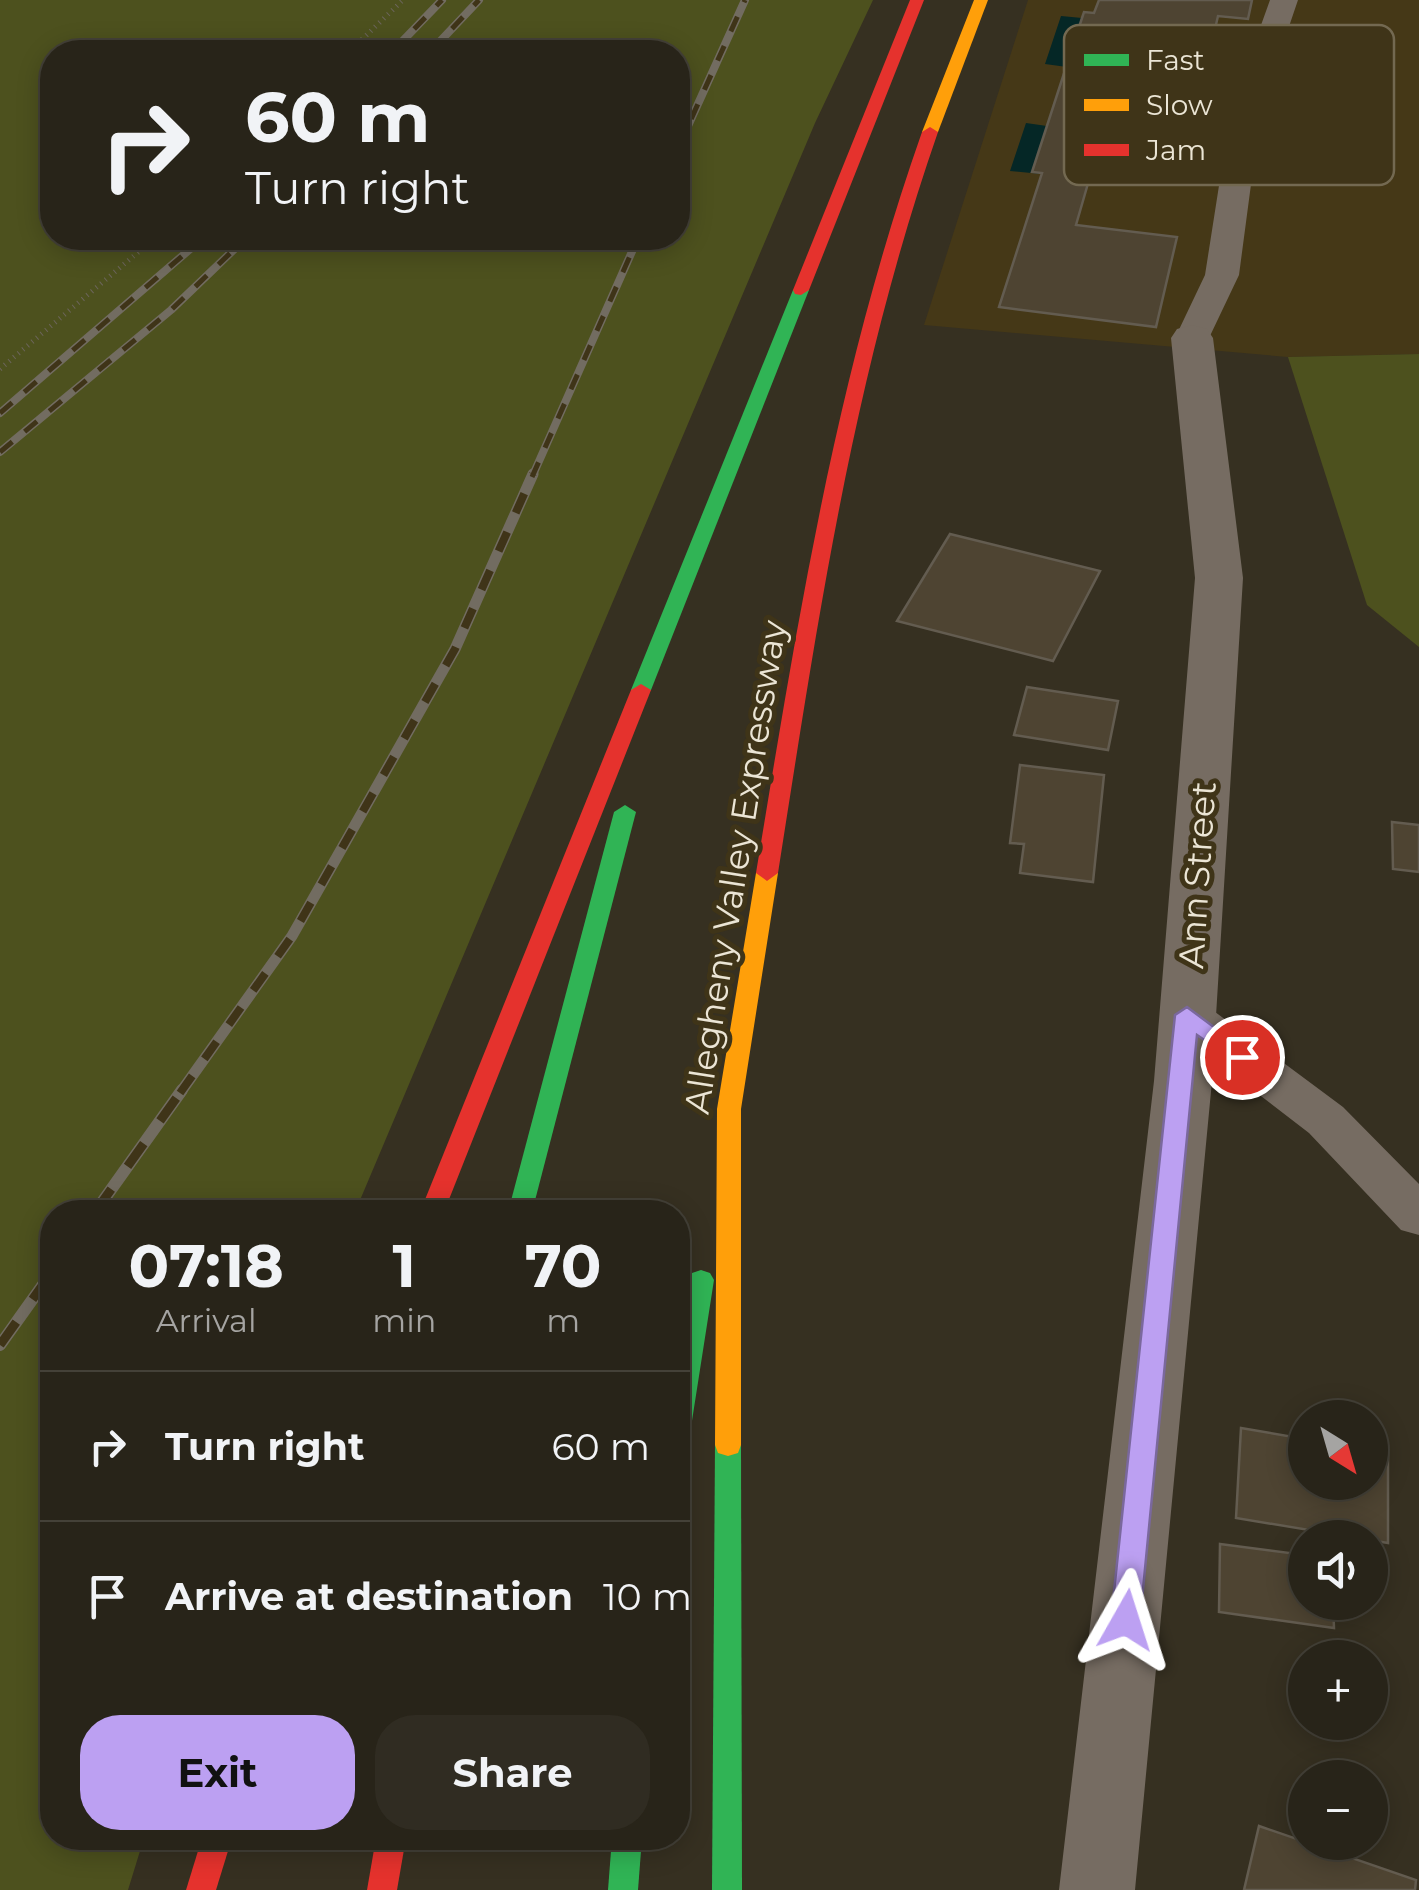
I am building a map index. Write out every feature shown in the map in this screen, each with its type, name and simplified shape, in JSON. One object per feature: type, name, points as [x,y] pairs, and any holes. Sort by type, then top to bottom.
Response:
[{"type":"highway","points":[[437,1200],[917,0]]},
{"type":"highway","name":"Allegheny Valley Expressway","points":[[727,1890],[729,1109],[832,473],[891,234],[982,0]]},
{"type":"highway","points":[[644,747],[726,474]]},
{"type":"highway","points":[[523,1200],[633,784]]},
{"type":"highway","points":[[690,1352],[729,1109]]},
{"type":"highway","points":[[201,1890],[214,1850]]},
{"type":"highway","points":[[382,1890],[390,1850]]},
{"type":"highway","points":[[623,1890],[626,1850]]},
{"type":"street","name":"Ann Street","points":[[1097,1890],[1187,1015],[1219,578],[1192,338]]},
{"type":"lane","points":[[1275,25],[1284,0]]},
{"type":"lane","points":[[1192,338],[1222,275],[1235,185]]},
{"type":"lane","points":[[1187,1015],[1326,1120],[1419,1216]]},
{"type":"path","points":[[361,40],[403,0]]},
{"type":"path","points":[[0,369],[140,250]]},
{"type":"shaded area","points":[[1028,0],[1419,0],[1419,354],[1288,357],[924,325]]},
{"type":"green space","points":[[0,0],[873,0],[815,123],[360,1200],[40,1200],[40,1850],[140,1850],[128,1890],[0,1890]]},
{"type":"green space","points":[[1419,354],[1419,647],[1367,605],[1288,357]]},
{"type":"water","points":[[1061,16],[1082,18],[1080,25],[1064,25],[1064,67],[1045,64]]},
{"type":"water","points":[[1026,123],[1047,126],[1041,174],[1010,171]]},
{"type":"building","points":[[1099,0],[1252,0],[1248,19],[1218,16],[1216,25],[1080,25],[1084,12],[1094,13]]},
{"type":"building","points":[[1064,73],[1064,185],[1088,185],[1076,225],[1177,237],[1156,327],[999,307],[1042,173],[1032,172]]},
{"type":"building","points":[[950,534],[1100,571],[1053,661],[897,621]]},
{"type":"building","points":[[1027,687],[1118,701],[1108,750],[1014,735]]},
{"type":"building","points":[[1020,765],[1104,775],[1093,882],[1020,873],[1024,844],[1010,843]]},
{"type":"building","points":[[1392,822],[1419,825],[1419,872],[1393,869]]},
{"type":"building","points":[[1241,1428],[1288,1436],[1288,1500],[1388,1500],[1388,1520],[1288,1520],[1288,1527],[1236,1518]]},
{"type":"building","points":[[1220,1544],[1288,1553],[1288,1620],[1334,1620],[1334,1628],[1219,1612]]},
{"type":"building","points":[[1259,1826],[1288,1836],[1288,1860],[1358,1860],[1416,1880],[1415,1890],[1244,1890]]},
{"type":"railway","points":[[404,40],[442,0]]},
{"type":"railway","points":[[441,40],[479,0]]},
{"type":"railway","points":[[690,121],[745,0]]},
{"type":"railway","points":[[0,413],[189,250]]},
{"type":"railway","points":[[0,452],[171,310],[234,250]]},
{"type":"railway","points":[[532,477],[633,250]]},
{"type":"railway","points":[[180,1093],[292,936],[455,649],[533,474]]},
{"type":"railway","points":[[104,1200],[182,1090]]},
{"type":"railway","points":[[0,1345],[40,1289]]},
{"type":"traffic: fast","points":[[641,690],[801,290]]},
{"type":"traffic: fast","points":[[523,1200],[625,812]]},
{"type":"traffic: fast","points":[[690,1350],[701,1280]]},
{"type":"traffic: fast","points":[[727,1890],[728,1445]]},
{"type":"traffic: fast","points":[[623,1890],[626,1850]]},
{"type":"traffic: slow","points":[[930,132],[981,0]]},
{"type":"traffic: slow","points":[[728,1445],[729,1109],[767,873]]},
{"type":"traffic: jam","points":[[801,290],[917,0]]},
{"type":"traffic: jam","points":[[767,873],[813,591],[849,405],[872,313],[930,132]]},
{"type":"traffic: jam","points":[[437,1200],[641,690]]},
{"type":"traffic: jam","points":[[201,1890],[213,1850]]},
{"type":"traffic: jam","points":[[382,1890],[389,1850]]},
{"type":"route","points":[[1126,1620],[1187,1015],[1242,1057]]}]
